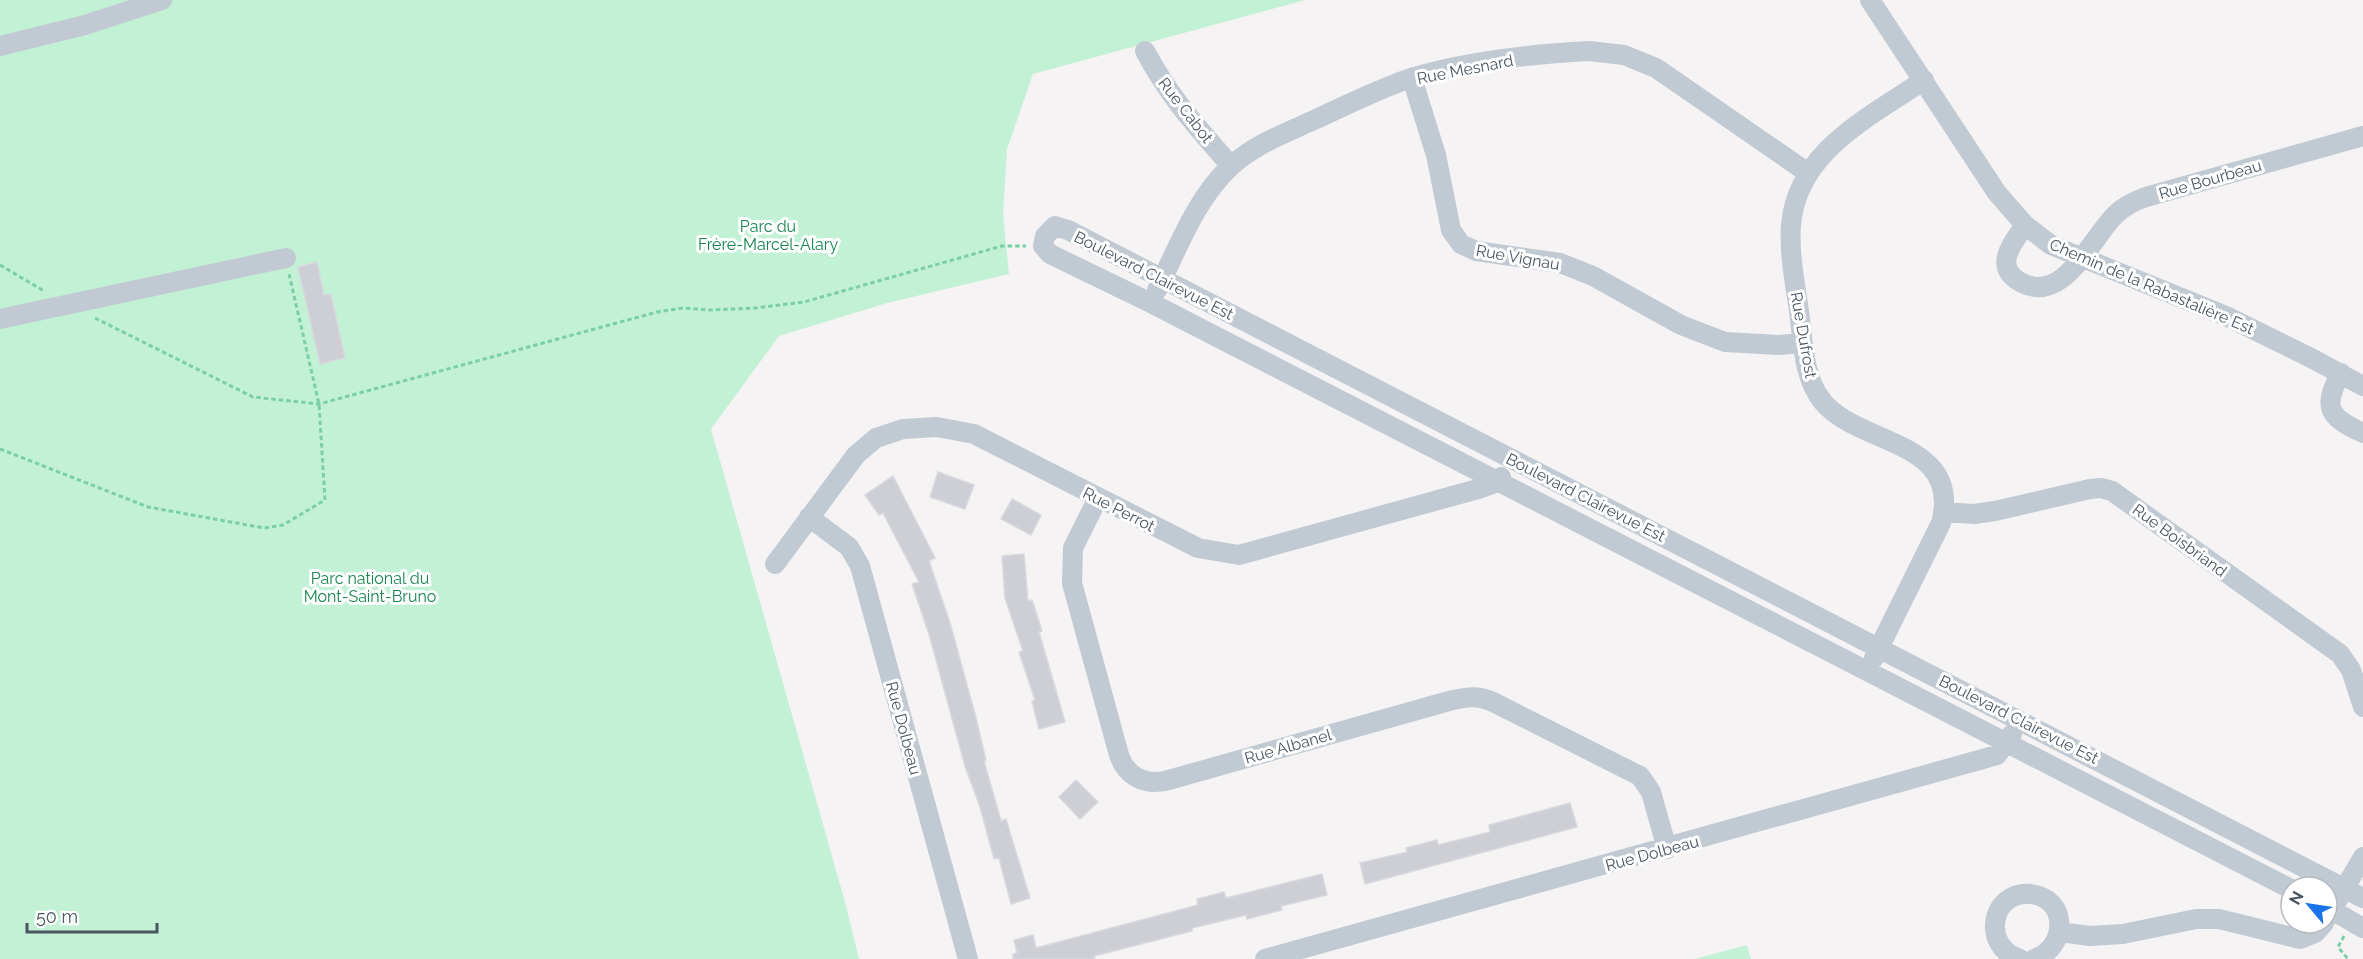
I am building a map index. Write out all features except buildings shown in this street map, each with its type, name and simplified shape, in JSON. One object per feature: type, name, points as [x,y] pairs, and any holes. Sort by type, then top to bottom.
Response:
[{"type":"street","points":[[0,46],[85,25],[162,0]]},
{"type":"street","name":"Chemin de la Rabastalière Est","points":[[1870,0],[1997,193],[2025,225],[2051,245],[2226,316],[2363,386]]},
{"type":"street","name":"Rue Cabot","points":[[1145,51],[1160,80],[1182,110],[1231,166]]},
{"type":"street","name":"Rue Mesnard","points":[[1151,303],[1205,198],[1231,166],[1267,142],[1412,78],[1448,68],[1574,52],[1601,51],[1624,55],[1656,68],[1808,173]]},
{"type":"street","name":"Rue Vignau","points":[[1412,78],[1436,155],[1451,230],[1461,244],[1476,251],[1560,263],[1593,276],[1681,326],[1725,342],[1779,345],[1803,343]]},
{"type":"street","name":"Rue Dufrost","points":[[1867,672],[1937,530],[1943,512],[1941,487],[1935,473],[1926,462],[1899,444],[1837,415],[1824,404],[1811,382],[1803,343],[1792,257],[1791,227],[1797,195],[1818,159],[1841,138],[1924,80]]},
{"type":"street","name":"Rue Bourbeau","points":[[2025,225],[2010,246],[2006,259],[2009,272],[2019,281],[2036,288],[2050,286],[2065,275],[2081,258],[2112,218],[2124,207],[2139,200],[2363,136]]},
{"type":"street","name":"Boulevard Clairevue Est","points":[[2279,883],[1151,303],[1050,254],[1043,246],[1048,232],[1055,226],[1061,227],[2363,897]]},
{"type":"street","points":[[0,319],[286,258]]},
{"type":"street","points":[[2341,373],[2331,393],[2330,406],[2340,420],[2363,433]]},
{"type":"street","name":"Rue Perrot","points":[[775,564],[856,455],[876,438],[903,429],[937,426],[974,434],[1198,548],[1239,555],[1498,482]]},
{"type":"street","points":[[1498,482],[1510,459]]},
{"type":"street","name":"Rue Boisbriand","points":[[1943,512],[1985,513],[2090,489],[2101,488],[2112,491],[2340,654],[2351,670],[2363,707]]},
{"type":"street","name":"Rue Albanel","points":[[1098,498],[1073,548],[1072,583],[1119,755],[1124,766],[1136,777],[1153,782],[1165,781],[1449,701],[1466,697],[1480,698],[1493,702],[1640,777],[1651,792],[1667,849]]},
{"type":"street","name":"Rue Dolbeau","points":[[809,517],[849,547],[860,566],[968,959]]},
{"type":"street","name":"Rue Dolbeau","points":[[1265,959],[1667,849],[1997,755],[2020,720]]},
{"type":"street","points":[[2339,898],[2363,857]]},
{"type":"street","points":[[2020,959],[2005,951],[1995,935],[1996,915],[2010,898],[2031,894],[2050,903],[2060,921],[2057,942],[2051,950],[2034,959]]},
{"type":"street","points":[[2060,932],[2090,936],[2122,934],[2196,919],[2219,919],[2279,934]]},
{"type":"street","points":[[2339,921],[2355,930]]},
{"type":"street","points":[[2284,935],[2300,939],[2310,935]]},
{"type":"path","points":[[0,265],[68,305],[253,397],[319,404],[657,312],[683,308],[710,310],[755,308],[804,302],[1002,246],[1043,246]]},
{"type":"path","points":[[0,449],[148,507],[264,528],[283,525],[325,500],[319,404],[286,258]]},
{"type":"path","points":[[2348,959],[2338,947],[2355,930]]},
{"type":"green space","name":"Parc national du Mont-Saint-Bruno","points":[[0,0],[1305,0],[1033,74],[1007,149],[1003,214],[1009,274],[887,303],[779,336],[711,429],[845,902],[859,959],[0,959]]},
{"type":"green space","points":[[1747,945],[1751,959],[1695,959]]},
{"type":"park label","name":"Parc du Frère-Marcel-Alary","points":[[768,235]]}]
